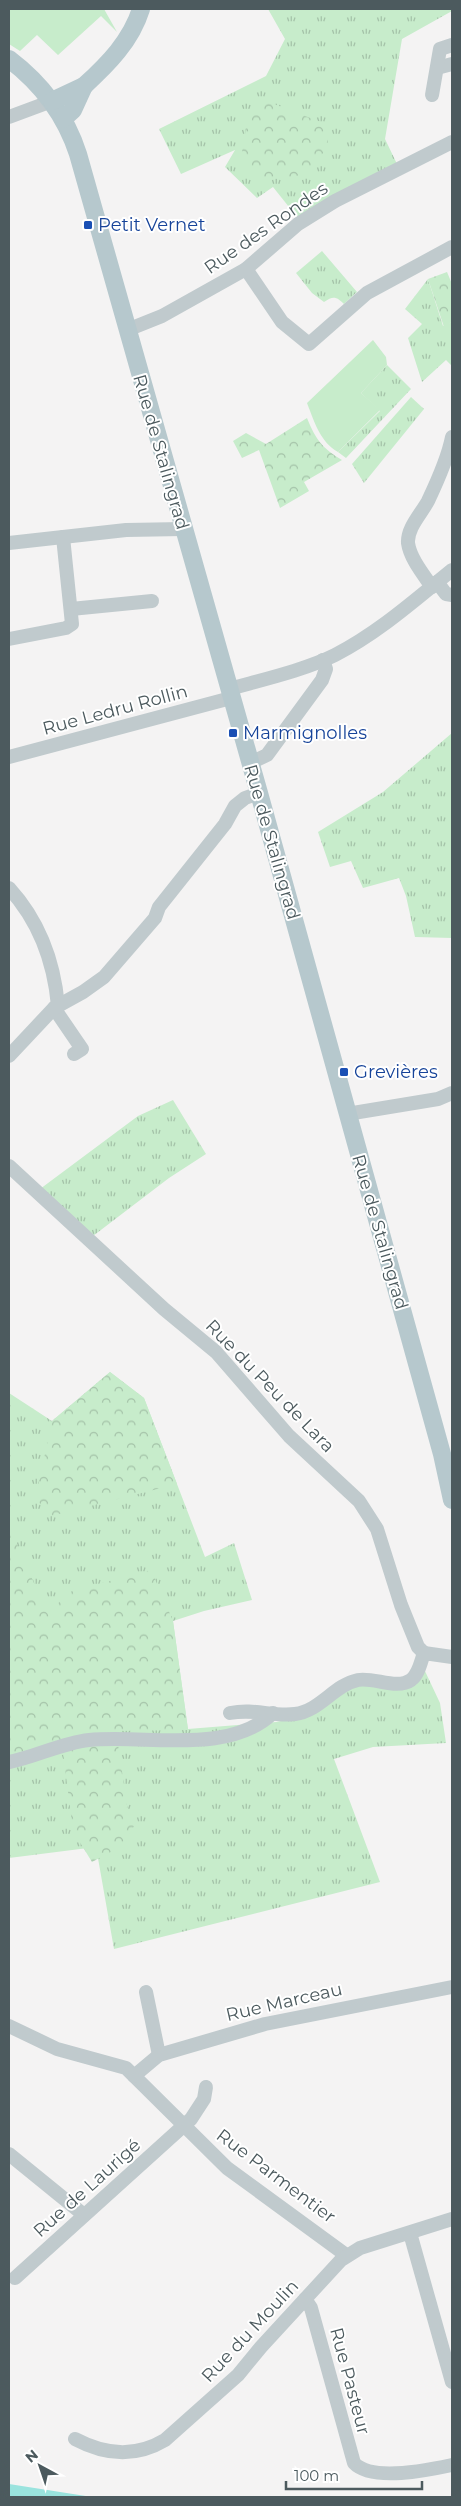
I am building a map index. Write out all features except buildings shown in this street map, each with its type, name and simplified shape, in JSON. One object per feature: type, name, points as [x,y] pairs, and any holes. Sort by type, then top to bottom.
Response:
[{"type":"main road","points":[[64,119],[73,110],[84,86],[103,69],[127,40],[141,9]]},
{"type":"main road","name":"Rue de Stalingrad","points":[[9,59],[49,96],[64,119],[78,154],[259,793],[442,1454],[452,1500]]},
{"type":"main road","points":[[49,96],[84,86]]},
{"type":"main road","name":"Rue de Stalingrad","points":[[442,1454],[452,1479]]},
{"type":"street","points":[[432,95],[440,49],[452,45]]},
{"type":"street","points":[[437,68],[452,64]]},
{"type":"street","points":[[9,117],[49,96]]},
{"type":"street","name":"Rue des Rondes","points":[[127,330],[162,316],[246,269],[306,219],[335,201],[452,142]]},
{"type":"street","points":[[246,269],[282,322],[309,344],[367,293],[452,247]]},
{"type":"street","points":[[452,437],[450,447],[427,502],[414,524],[408,539],[408,545],[415,562],[434,584],[446,594],[452,595]]},
{"type":"street","points":[[9,543],[126,530],[183,529]]},
{"type":"street","points":[[9,639],[66,628],[72,624],[63,537]]},
{"type":"street","name":"Rue Ledru Rollin","points":[[9,757],[230,693],[323,660],[344,650],[398,614],[452,570]]},
{"type":"street","points":[[71,609],[152,601]]},
{"type":"street","points":[[250,763],[267,755],[322,680],[326,669],[323,660]]},
{"type":"street","points":[[9,1056],[56,1007],[84,992],[104,977],[155,918],[159,907],[225,824],[235,806],[245,798],[259,793]]},
{"type":"street","points":[[9,888],[44,940],[56,979],[56,1007],[82,1049],[74,1054]]},
{"type":"street","points":[[347,1114],[429,1101],[452,1093]]},
{"type":"street","name":"Rue du Peu de Lara","points":[[9,1166],[164,1309],[216,1352],[289,1436],[359,1501],[377,1529],[400,1605],[416,1642],[424,1652]]},
{"type":"street","points":[[230,1713],[247,1710],[294,1714],[310,1709],[340,1688],[360,1679],[392,1683],[404,1683],[412,1680],[419,1669],[424,1652],[452,1657]]},
{"type":"street","points":[[9,1762],[89,1740],[225,1737],[247,1730],[273,1713]]},
{"type":"street","name":"Rue Marceau","points":[[134,2076],[159,2055],[286,2019],[452,1987]]},
{"type":"street","points":[[146,1992],[159,2055]]},
{"type":"street","name":"Rue Parmentier","points":[[9,2026],[57,2049],[126,2068],[227,2168],[346,2255]]},
{"type":"street","points":[[184,2125],[191,2119],[204,2099],[206,2087]]},
{"type":"street","name":"Rue de Laurigé","points":[[15,2278],[184,2125]]},
{"type":"street","points":[[9,2154],[84,2215]]},
{"type":"street","name":"Rue du Moulin","points":[[75,2439],[106,2452],[124,2453],[154,2447],[165,2440],[238,2375],[346,2255],[452,2219]]},
{"type":"street","points":[[410,2232],[449,2361],[452,2382]]},
{"type":"street","name":"Rue Pasteur","points":[[305,2300],[311,2308],[354,2462],[364,2470],[411,2474],[452,2465]]},
{"type":"green space","points":[[9,9],[104,9],[117,32],[101,16],[58,55],[37,35],[20,51],[9,44]]},
{"type":"green space","points":[[268,9],[452,9],[452,11],[402,39],[385,139],[397,164],[297,217],[273,187],[257,198],[225,167],[235,150],[181,174],[159,129],[266,76],[285,39]]},
{"type":"green space","points":[[261,99],[326,124],[328,146],[311,170],[289,179],[263,178],[239,168],[246,130]]},
{"type":"green space","points":[[322,251],[357,292],[344,304],[339,299],[334,298],[324,302],[312,293],[296,273]]},
{"type":"green space","points":[[447,272],[452,284],[452,322],[444,327],[428,279]]},
{"type":"green space","points":[[428,279],[443,326],[452,322],[452,366],[446,360],[422,382],[408,338],[422,324],[405,309]]},
{"type":"green space","points":[[373,340],[386,357],[387,365],[361,393],[380,410],[338,452],[322,437],[307,403]]},
{"type":"green space","points":[[387,365],[411,389],[346,458],[338,452],[380,411],[361,393]]},
{"type":"green space","points":[[411,397],[424,409],[364,483],[352,464]]},
{"type":"green space","points":[[307,418],[320,443],[342,460],[304,482],[309,491],[280,508],[259,450],[242,458],[233,441],[246,433],[266,444]]},
{"type":"green space","points":[[452,733],[452,938],[415,937],[406,896],[399,878],[363,888],[351,861],[330,867],[318,832],[383,792]]},
{"type":"green space","points":[[173,1100],[206,1154],[169,1178],[93,1236],[40,1189],[138,1116]]},
{"type":"green space","points":[[110,1372],[144,1398],[205,1557],[234,1543],[252,1600],[204,1611],[173,1621],[188,1729],[276,1722],[313,1714],[357,1684],[411,1687],[424,1669],[440,1703],[446,1743],[373,1747],[334,1759],[380,1882],[114,1949],[96,1847],[9,1858],[9,1393],[52,1421]]},
{"type":"green space","points":[[110,1372],[144,1398],[177,1484],[47,1517],[36,1496],[52,1421]]},
{"type":"green space","points":[[9,1518],[17,1544],[47,1613],[72,1591],[151,1570],[173,1621],[188,1730],[116,1731],[128,1812],[134,1826],[124,1845],[92,1862],[73,1831],[63,1752],[9,1755]]},
{"type":"water","points":[[9,2484],[92,2497],[9,2497]]},
{"type":"place","name":"Petit Vernet","points":[[88,225]]},
{"type":"place","name":"Marmignolles","points":[[233,733]]},
{"type":"place","name":"Grevières","points":[[344,1072]]}]
